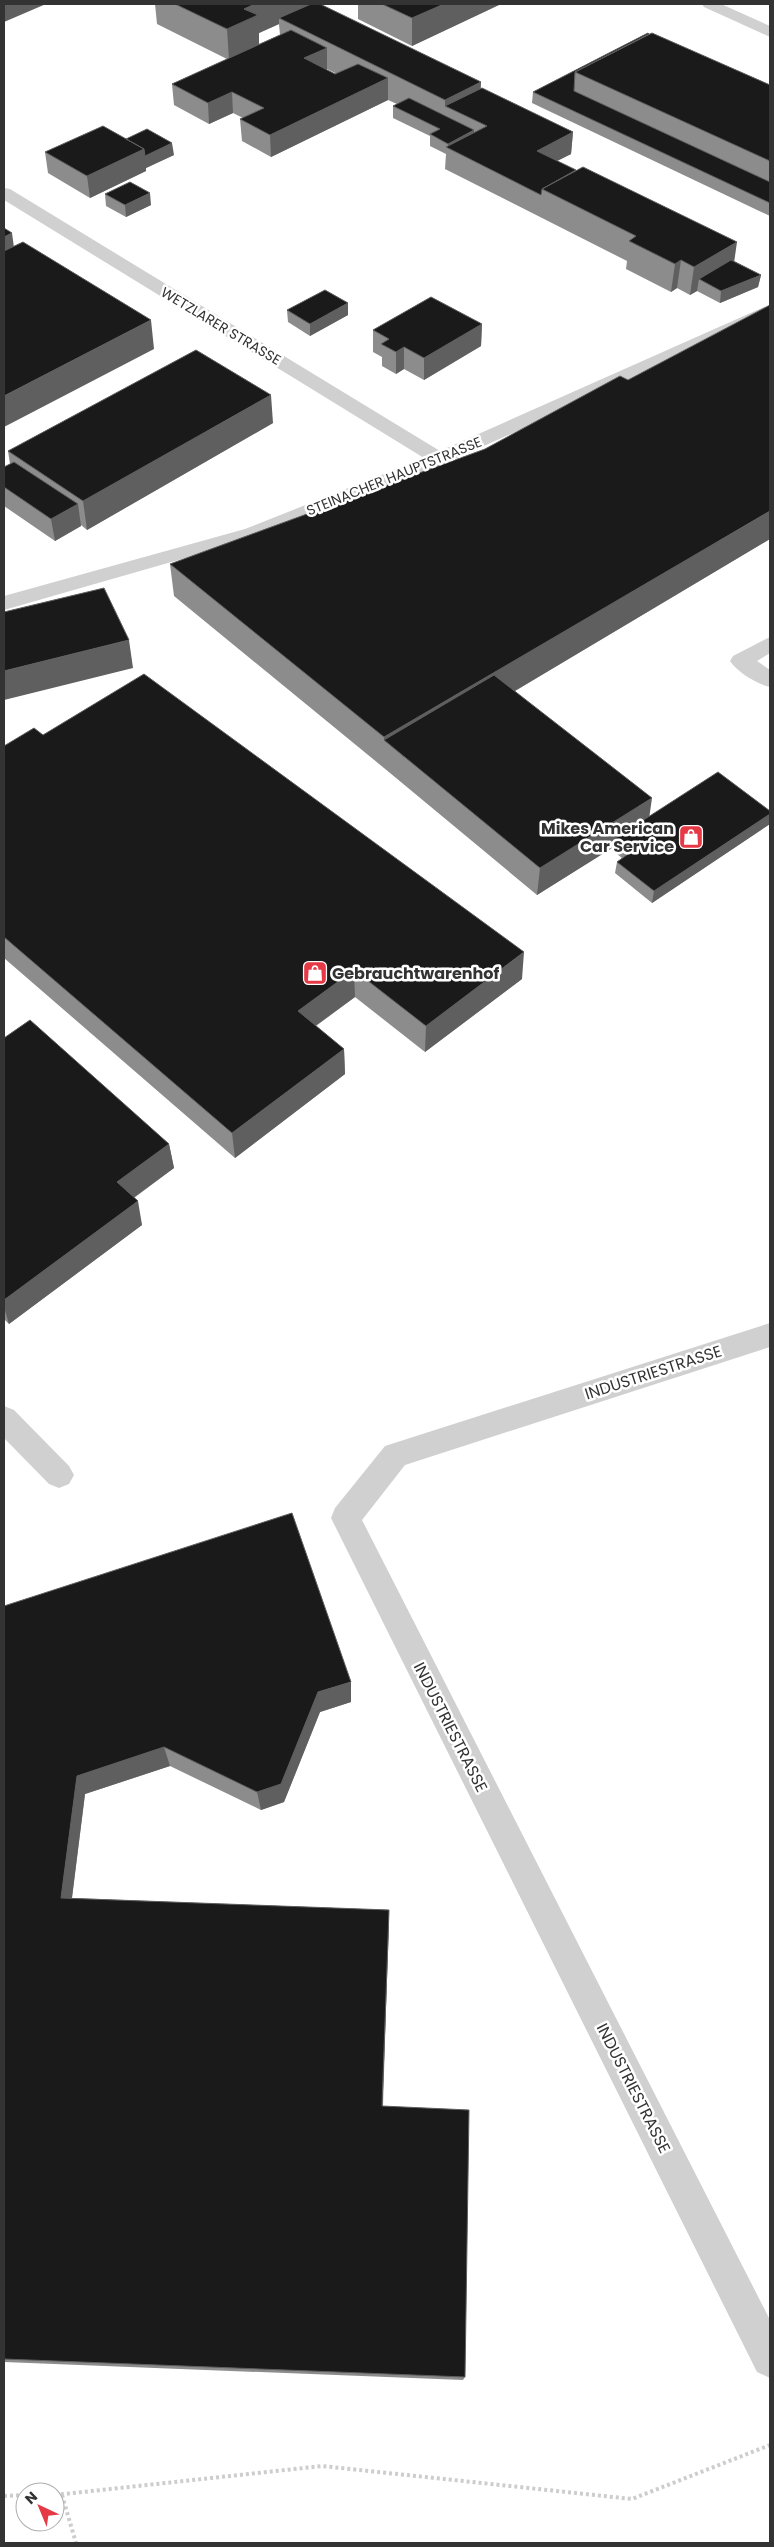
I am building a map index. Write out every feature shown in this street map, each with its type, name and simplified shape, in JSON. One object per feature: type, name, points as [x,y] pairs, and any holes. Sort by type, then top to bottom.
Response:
[{"type":"street","points":[[709,4],[770,32]]},
{"type":"street","name":"WETZLARER STRASSE","points":[[4,193],[439,459]]},
{"type":"street","name":"STEINACHER HAUPTSTRASSE","points":[[4,603],[252,533],[439,459],[770,312]]},
{"type":"street","points":[[770,644],[741,661],[770,680]]},
{"type":"street","name":"INDUSTRIESTRASSE","points":[[770,1335],[395,1455],[346,1518],[770,2359]]},
{"type":"street","points":[[4,1419],[59,1474]]},
{"type":"path","points":[[65,2494],[322,2466],[632,2499],[770,2445]]},
{"type":"path","points":[[65,2504],[76,2543]]},
{"type":"building","points":[[175,4],[255,4],[244,9],[258,15],[227,29]]},
{"type":"building","points":[[311,4],[320,4],[481,82],[445,100],[279,18]]},
{"type":"building","points":[[382,4],[444,4],[412,18]]},
{"type":"building","points":[[291,30],[327,48],[304,58],[335,74],[358,64],[388,78],[270,135],[240,119],[264,108],[232,92],[208,103],[172,84]]},
{"type":"building","points":[[648,33],[575,72],[574,91],[770,182],[770,203],[533,92]]},
{"type":"building","points":[[652,33],[770,85],[770,161],[575,72]]},
{"type":"building","points":[[482,88],[573,132],[537,151],[576,170],[542,189],[541,195],[446,147],[487,126],[445,106]]},
{"type":"building","points":[[409,98],[474,130],[448,144],[430,134],[440,129],[393,106]]},
{"type":"building","points":[[103,126],[144,149],[87,176],[45,152]]},
{"type":"building","points":[[147,129],[172,143],[145,156],[144,149],[126,139]]},
{"type":"building","points":[[583,167],[737,242],[694,267],[681,260],[675,264],[629,241],[636,236],[542,189]]},
{"type":"building","points":[[130,182],[150,193],[125,205],[105,194]]},
{"type":"building","points":[[4,228],[12,233],[4,237]]},
{"type":"building","points":[[23,242],[151,320],[4,396],[4,251]]},
{"type":"building","points":[[731,260],[761,275],[721,291],[699,279]]},
{"type":"building","points":[[325,290],[348,303],[310,324],[287,310]]},
{"type":"building","points":[[431,297],[482,324],[424,358],[404,347],[396,352],[381,344],[389,339],[373,330]]},
{"type":"building","points":[[770,305],[770,511],[384,737],[170,564],[485,449],[620,376],[628,380]]},
{"type":"building","points":[[196,350],[271,395],[83,501],[8,451]]},
{"type":"building","points":[[14,462],[78,504],[51,519],[4,487],[4,467]]},
{"type":"building","points":[[104,588],[129,640],[4,671],[4,612]]},
{"type":"building","points":[[144,674],[524,952],[426,1026],[354,970],[298,1011],[344,1049],[232,1133],[4,937],[4,746],[34,728],[43,735]]},
{"type":"building","points":[[494,675],[652,798],[540,868],[384,740]]},
{"type":"building","name":"Mikes American Car Service","points":[[718,772],[770,811],[770,814],[654,891],[617,862],[631,852],[614,839]]},
{"type":"building","points":[[30,1020],[169,1144],[117,1182],[138,1201],[4,1300],[4,1038]]},
{"type":"building","points":[[292,1513],[351,1682],[318,1692],[281,1784],[257,1792],[164,1747],[77,1776],[61,1898],[389,1910],[382,2106],[469,2110],[465,2377],[4,2359],[4,1606]]},
{"type":"place","name":"Mikes American Car Service","points":[[691,837]]},
{"type":"place","name":"Gebrauchtwarenhof","points":[[315,973]]}]
